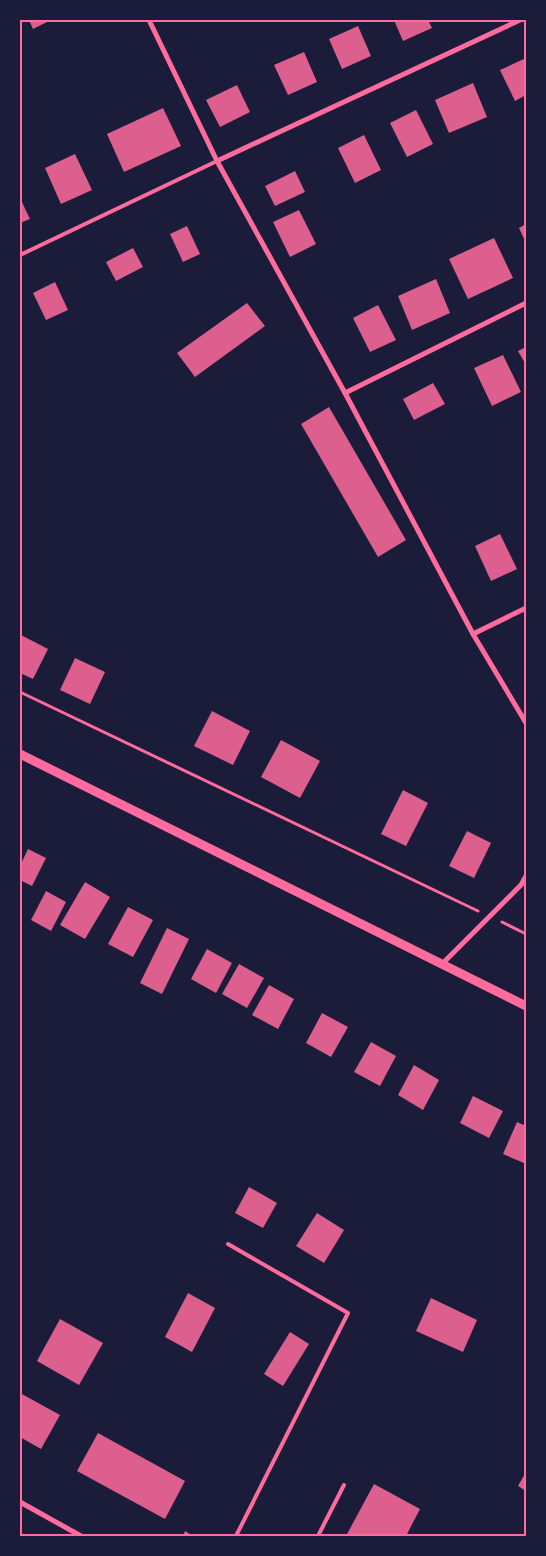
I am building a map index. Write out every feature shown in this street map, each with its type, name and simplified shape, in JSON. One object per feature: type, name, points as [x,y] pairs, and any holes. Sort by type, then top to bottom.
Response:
[{"type":"street","points":[[149,20],[217,161],[345,393],[473,634],[526,723]]},
{"type":"street","points":[[217,161],[520,20]]},
{"type":"street","points":[[345,393],[526,303]]},
{"type":"street","points":[[473,634],[526,608]]},
{"type":"street","points":[[20,754],[526,1006]]},
{"type":"street","points":[[441,965],[521,885],[526,876]]},
{"type":"street","points":[[20,1502],[81,1536]]},
{"type":"lane","points":[[20,255],[217,161]]},
{"type":"lane","points":[[228,1244],[348,1314],[236,1536]]},
{"type":"lane","points":[[318,1536],[344,1485]]},
{"type":"path","points":[[20,692],[526,934]]},
{"type":"building","points":[[29,20],[51,20],[33,29]]},
{"type":"building","points":[[394,20],[428,20],[432,28],[403,41]]},
{"type":"building","points":[[358,26],[371,56],[342,69],[329,39]]},
{"type":"building","points":[[304,52],[317,82],[288,95],[274,65]]},
{"type":"building","points":[[526,58],[526,95],[515,101],[500,70]]},
{"type":"building","points":[[473,83],[487,117],[449,133],[435,100]]},
{"type":"building","points":[[237,85],[250,112],[220,127],[206,100]]},
{"type":"building","points":[[163,108],[181,146],[124,172],[107,134]]},
{"type":"building","points":[[416,110],[433,144],[407,157],[390,123]]},
{"type":"building","points":[[364,135],[381,170],[355,183],[338,148]]},
{"type":"building","points":[[75,154],[92,190],[61,204],[45,168]]},
{"type":"building","points":[[295,171],[305,192],[275,206],[265,186]]},
{"type":"building","points":[[20,198],[30,219],[20,223]]},
{"type":"building","points":[[299,210],[316,244],[290,257],[273,222]]},
{"type":"building","points":[[526,224],[526,243],[519,228]]},
{"type":"building","points":[[187,226],[200,254],[183,262],[170,234]]},
{"type":"building","points":[[494,238],[513,278],[468,299],[449,259]]},
{"type":"building","points":[[133,248],[143,267],[116,281],[106,262]]},
{"type":"building","points":[[436,279],[450,313],[412,330],[398,296]]},
{"type":"building","points":[[55,282],[68,310],[46,320],[33,293]]},
{"type":"building","points":[[247,303],[265,326],[195,377],[177,353]]},
{"type":"building","points":[[378,305],[396,340],[370,352],[353,318]]},
{"type":"building","points":[[526,347],[526,365],[518,351]]},
{"type":"building","points":[[503,355],[521,392],[492,406],[474,368]]},
{"type":"building","points":[[433,383],[445,404],[414,420],[403,399]]},
{"type":"building","points":[[329,407],[406,540],[378,557],[301,424]]},
{"type":"building","points":[[500,534],[517,569],[491,581],[475,546]]},
{"type":"building","points":[[21,635],[48,649],[33,679],[20,673]]},
{"type":"building","points":[[75,658],[105,672],[90,704],[60,690]]},
{"type":"building","points":[[212,711],[250,731],[233,765],[194,746]]},
{"type":"building","points":[[281,740],[320,761],[300,798],[261,777]]},
{"type":"building","points":[[403,790],[428,803],[406,846],[381,834]]},
{"type":"building","points":[[467,831],[491,843],[474,878],[449,866]]},
{"type":"building","points":[[28,849],[46,858],[32,886],[20,880],[20,866]]},
{"type":"building","points":[[85,882],[110,897],[85,939],[60,925]]},
{"type":"building","points":[[46,891],[66,902],[51,931],[31,920]]},
{"type":"building","points":[[128,907],[153,920],[133,957],[108,944]]},
{"type":"building","points":[[167,928],[189,939],[162,994],[140,983]]},
{"type":"building","points":[[207,949],[232,963],[216,993],[191,979]]},
{"type":"building","points":[[239,964],[264,978],[247,1008],[222,994]]},
{"type":"building","points":[[269,985],[294,999],[278,1029],[252,1015]]},
{"type":"building","points":[[322,1013],[348,1027],[331,1057],[306,1043]]},
{"type":"building","points":[[371,1042],[396,1056],[380,1086],[354,1072]]},
{"type":"building","points":[[414,1065],[439,1080],[423,1110],[398,1095]]},
{"type":"building","points":[[473,1096],[503,1111],[489,1138],[460,1123]]},
{"type":"building","points":[[517,1122],[526,1126],[526,1164],[503,1154]]},
{"type":"building","points":[[249,1187],[277,1203],[263,1228],[235,1213]]},
{"type":"building","points":[[317,1213],[344,1230],[324,1263],[296,1246]]},
{"type":"building","points":[[188,1293],[215,1308],[192,1352],[165,1337]]},
{"type":"building","points":[[431,1298],[477,1320],[463,1352],[416,1331]]},
{"type":"building","points":[[60,1319],[103,1343],[79,1385],[37,1361]]},
{"type":"building","points":[[290,1332],[309,1344],[283,1386],[264,1374]]},
{"type":"building","points":[[20,1393],[60,1415],[41,1449],[20,1437]]},
{"type":"building","points":[[98,1433],[185,1481],[165,1519],[77,1471]]},
{"type":"building","points":[[526,1472],[526,1491],[518,1486]]},
{"type":"building","points":[[374,1484],[420,1509],[406,1536],[346,1536]]},
{"type":"building","points":[[185,1531],[193,1536],[183,1536]]}]
